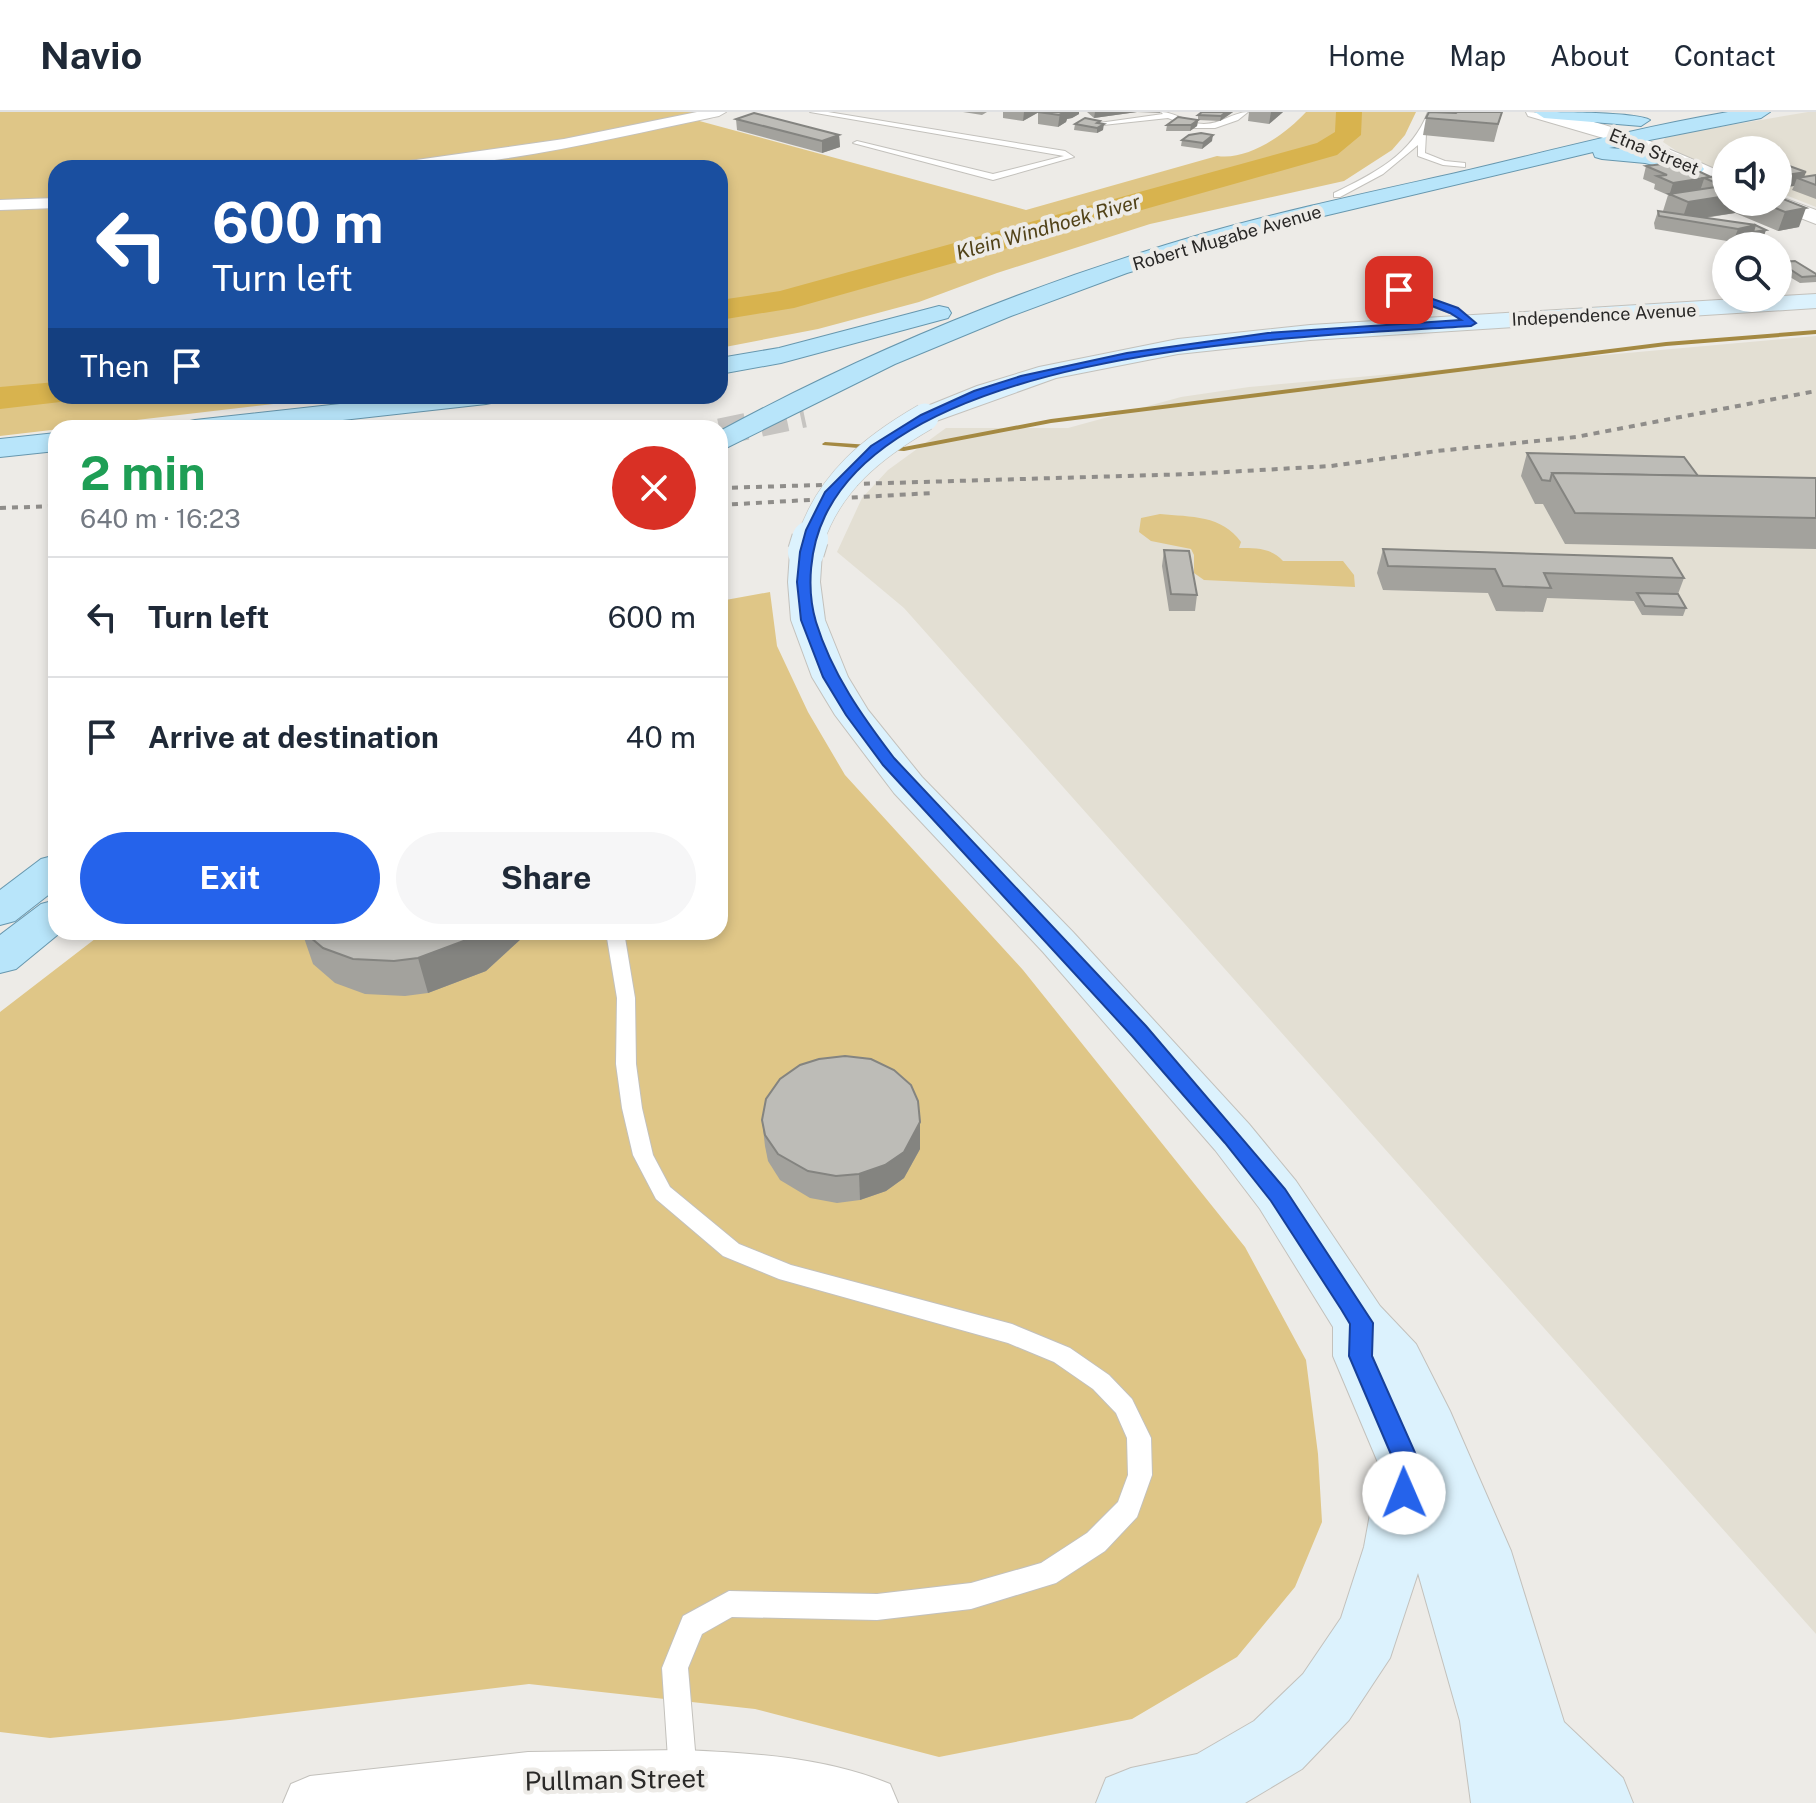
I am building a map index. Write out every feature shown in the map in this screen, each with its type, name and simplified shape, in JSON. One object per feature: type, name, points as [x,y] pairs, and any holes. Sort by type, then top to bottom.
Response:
[{"type":"main road","points":[[1533,112],[1556,129],[1554,139],[1541,147]]},
{"type":"main road","points":[[1544,112],[1607,120],[1657,120]]},
{"type":"main road","name":"Robert Mugabe Avenue","points":[[718,420],[938,320],[976,312],[1179,249],[1385,195],[1564,153],[1657,120],[1709,112]]},
{"type":"main road","name":"Robert Mugabe Avenue","points":[[728,439],[810,403],[1041,278],[1120,252],[1337,195],[1541,147],[1761,112]]},
{"type":"main road","points":[[1564,153],[1633,155],[1694,169]]},
{"type":"main road","points":[[1228,258],[1385,195]]},
{"type":"main road","name":"Independence Avenue","points":[[1542,1772],[1507,1639],[1474,1537],[1421,1411],[1396,1361],[1361,1323],[1278,1195],[1232,1137],[1066,951],[908,785],[853,715],[830,677],[808,620],[804,582],[806,552],[812,530],[829,494],[875,449],[925,417],[978,394],[1025,379],[1127,356],[1268,336],[1816,301]]},
{"type":"main road","points":[[728,365],[976,312]]},
{"type":"main road","points":[[810,403],[892,382]]},
{"type":"main road","points":[[268,420],[413,404]]},
{"type":"main road","points":[[0,448],[48,443]]},
{"type":"main road","points":[[0,470],[48,467]]},
{"type":"main road","points":[[0,911],[48,874]]},
{"type":"main road","points":[[0,958],[48,920]]},
{"type":"main road","name":"Independence Avenue","points":[[1361,1323],[1361,1356],[1432,1520],[1473,1644],[1494,1721],[1506,1803]]},
{"type":"main road","points":[[1131,1803],[1208,1786],[1278,1745],[1326,1697],[1367,1635],[1395,1547],[1408,1466]]},
{"type":"main road","points":[[1542,1772],[1598,1803]]},
{"type":"street","points":[[449,160],[564,143],[719,112]]},
{"type":"street","name":"Etna Street","points":[[1533,112],[1614,135],[1712,176]]},
{"type":"street","points":[[0,205],[48,203]]},
{"type":"street","points":[[1792,208],[1816,218]]},
{"type":"street","name":"Pullman Street","points":[[310,1803],[528,1779],[683,1777],[765,1780],[871,1803]]},
{"type":"lane","points":[[814,112],[1065,153],[1070,157],[993,177],[857,143]]},
{"type":"lane","points":[[1103,123],[1166,114],[1207,126],[1222,126],[1244,112]]},
{"type":"lane","points":[[1432,112],[1423,135],[1421,154],[1462,165]]},
{"type":"lane","points":[[1337,195],[1402,157],[1423,135]]},
{"type":"lane","points":[[1371,281],[1454,311],[1471,323]]},
{"type":"lane","points":[[616,940],[626,998],[626,1064],[632,1108],[643,1155],[663,1193],[731,1250],[787,1273],[1012,1334],[1062,1355],[1101,1382],[1124,1406],[1139,1438],[1140,1475],[1128,1509],[1096,1542],[1047,1574],[971,1596],[877,1607],[729,1604],[692,1625],[675,1668],[683,1777]]},
{"type":"shaded area","points":[[0,112],[697,112],[681,116],[1026,210],[1217,156],[1254,150],[1288,129],[1306,112],[1416,112],[1405,135],[1392,150],[1344,181],[1150,224],[997,273],[919,302],[818,329],[728,346],[728,160],[48,160],[48,404],[274,404],[137,420],[48,420],[48,430],[0,436]]},
{"type":"shaded area","points":[[1816,112],[1816,207],[1792,198],[1792,136],[1712,136],[1712,169],[1693,162],[1663,142],[1666,136]]},
{"type":"shaded area","points":[[1816,336],[1816,1634],[904,608],[837,552],[862,498],[888,470],[946,428],[1068,428],[1181,397],[1249,387]]},
{"type":"shaded area","points":[[1160,514],[1215,522],[1233,533],[1241,542],[1239,548],[1269,551],[1283,561],[1343,561],[1354,575],[1355,587],[1204,580],[1194,573],[1191,549],[1151,541],[1139,532],[1141,518]]},
{"type":"shaded area","points":[[770,592],[777,646],[808,712],[845,775],[1023,970],[1245,1247],[1306,1360],[1318,1454],[1322,1522],[1295,1587],[1237,1657],[1132,1719],[939,1757],[755,1709],[529,1684],[50,1738],[0,1732],[0,1012],[94,940],[728,940],[728,600]]},
{"type":"building","points":[[1038,112],[1065,112],[1059,115]]},
{"type":"building","points":[[1202,112],[1226,112],[1221,116],[1198,115]]},
{"type":"building","points":[[1429,112],[1502,112],[1498,124],[1426,118]]},
{"type":"building","points":[[754,113],[839,135],[822,141],[736,119]]},
{"type":"building","points":[[1178,117],[1198,120],[1191,125],[1167,125]]},
{"type":"building","points":[[1085,118],[1104,124],[1097,128],[1075,124]]},
{"type":"building","points":[[1189,135],[1213,135],[1203,143],[1182,140]]},
{"type":"building","points":[[1679,162],[1711,177],[1673,183],[1657,176],[1667,175],[1646,166]]},
{"type":"building","points":[[1792,167],[1806,172],[1792,174]]},
{"type":"building","points":[[1816,175],[1816,185],[1797,178]]},
{"type":"building","points":[[1712,188],[1712,198],[1688,202],[1669,194]]},
{"type":"building","points":[[1792,202],[1806,208],[1792,211]]},
{"type":"building","points":[[1658,211],[1756,225],[1738,229],[1659,216]]},
{"type":"building","points":[[1755,225],[1766,230],[1753,232]]},
{"type":"building","points":[[1792,261],[1816,276],[1802,277],[1792,270]]},
{"type":"building","points":[[1527,453],[1684,457],[1698,476],[1552,473],[1550,481],[1542,480]]},
{"type":"building","points":[[1552,473],[1816,478],[1816,518],[1575,513]]},
{"type":"building","points":[[1383,549],[1672,558],[1684,578],[1544,573],[1551,588],[1503,586],[1495,569],[1388,566]]},
{"type":"building","points":[[1164,550],[1189,551],[1197,595],[1171,594]]},
{"type":"building","points":[[1637,593],[1678,594],[1686,608],[1645,606]]},
{"type":"building","points":[[314,940],[466,940],[418,958],[394,961],[353,959],[323,948]]},
{"type":"building","points":[[845,1056],[871,1059],[894,1070],[911,1085],[918,1101],[920,1122],[904,1152],[885,1165],[859,1174],[836,1176],[808,1171],[778,1154],[765,1135],[762,1120],[766,1099],[780,1079],[800,1065]]},
{"type":"waterway","name":"Klein Windhoek River","points":[[728,309],[782,301],[1327,149],[1348,135],[1349,112]]},
{"type":"waterway","points":[[890,448],[904,449],[1051,421],[1666,344],[1816,332]]},
{"type":"waterway","name":"Klein Windhoek River","points":[[0,398],[48,394]]},
{"type":"waterway","points":[[825,444],[870,447]]},
{"type":"tunnel","points":[[728,430],[804,414]]},
{"type":"railway","points":[[728,488],[1191,474],[1331,466],[1437,451],[1576,437],[1816,391]]},
{"type":"railway","points":[[728,505],[932,493]]},
{"type":"railway","points":[[0,508],[48,506]]},
{"type":"route","points":[[1399,290],[1454,311],[1471,323],[1268,336],[1127,356],[1025,379],[978,394],[925,417],[875,449],[829,494],[812,530],[806,552],[804,582],[808,620],[817,647],[830,677],[853,715],[908,785],[1058,942],[1232,1137],[1278,1195],[1349,1302],[1361,1323],[1361,1356],[1408,1466],[1404,1493]]}]
